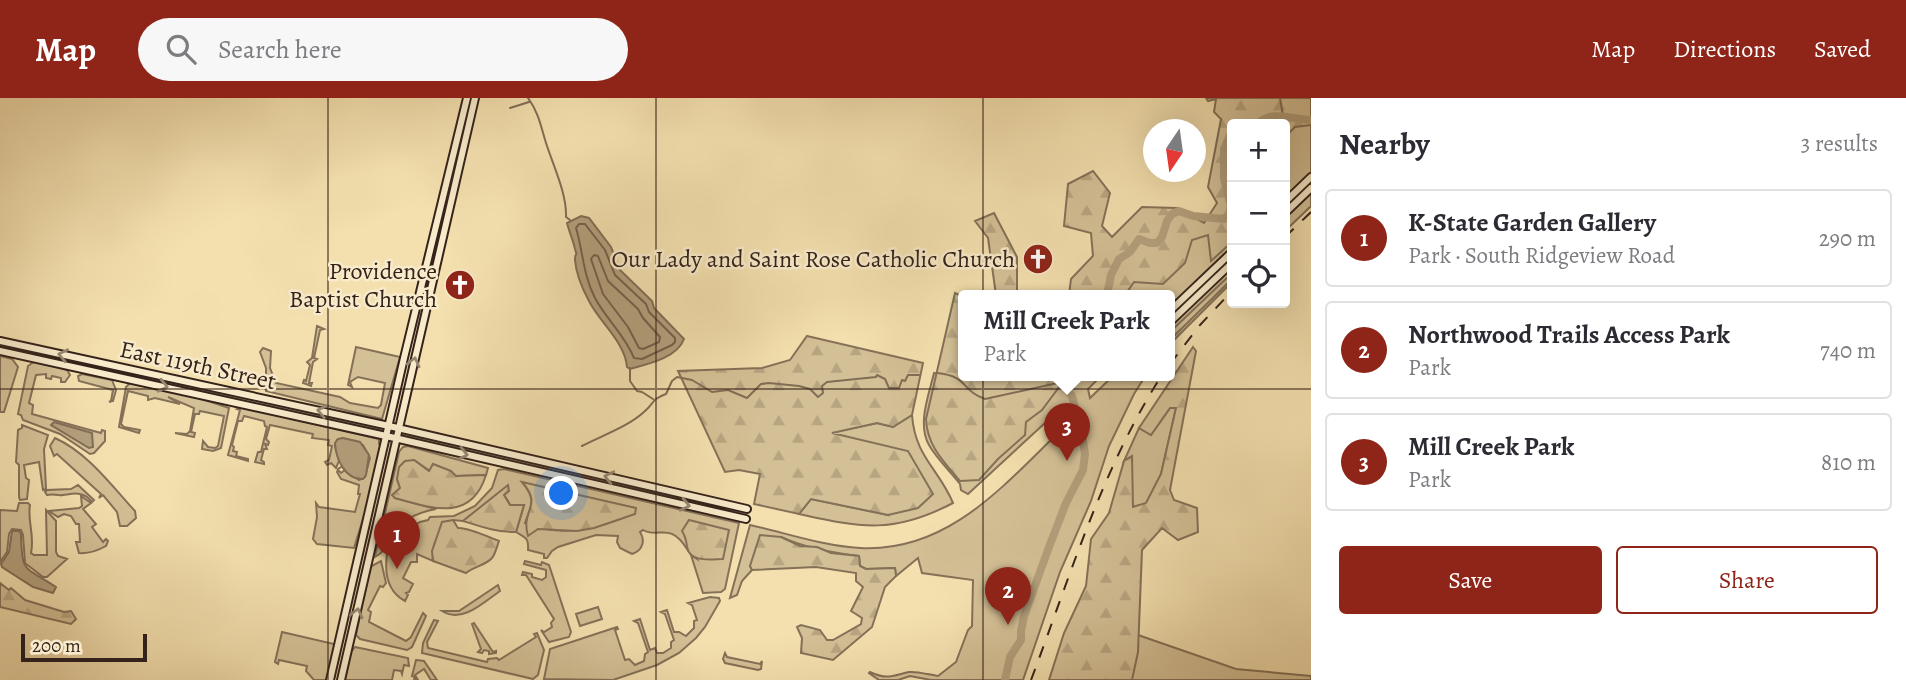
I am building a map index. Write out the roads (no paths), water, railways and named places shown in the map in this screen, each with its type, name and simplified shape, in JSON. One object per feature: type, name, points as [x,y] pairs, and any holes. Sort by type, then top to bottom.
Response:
[{"type":"main road","points":[[330,680],[467,98]]},
{"type":"main road","points":[[341,680],[475,98]]},
{"type":"main road","points":[[1290,197],[1311,177]]},
{"type":"main road","points":[[1290,208],[1311,188]]},
{"type":"main road","points":[[1175,306],[1227,257]]},
{"type":"main road","points":[[1175,317],[1227,268]]},
{"type":"main road","name":"East 119th Street","points":[[0,341],[399,428]]},
{"type":"main road","name":"East 119th Street","points":[[0,351],[397,438]]},
{"type":"main road","points":[[399,428],[747,509]]},
{"type":"main road","points":[[397,438],[746,519]]},
{"type":"water","points":[[581,216],[589,218],[611,247],[620,270],[652,301],[654,308],[684,339],[669,356],[630,369],[627,367],[622,349],[594,309],[578,276],[576,254],[567,223]]},
{"type":"water","points":[[54,422],[92,433],[93,447],[89,448],[51,425]]},
{"type":"water","points":[[343,438],[360,442],[369,455],[363,479],[346,472],[337,456],[335,443]]},
{"type":"water","points":[[12,531],[19,531],[21,534],[22,556],[26,567],[56,587],[53,593],[33,587],[2,567],[1,564],[9,552]]},
{"type":"waterway","points":[[528,98],[539,120],[562,189],[566,217],[570,220]]},
{"type":"waterway","points":[[1280,98],[1283,116]]},
{"type":"waterway","points":[[510,108],[529,102]]},
{"type":"waterway","points":[[1265,119],[1283,116],[1311,120]]},
{"type":"waterway","points":[[1108,290],[1111,275],[1119,259],[1130,252],[1139,239],[1157,243],[1172,214],[1179,211],[1193,216],[1224,219],[1229,214],[1231,206],[1224,179],[1224,149],[1227,142]]},
{"type":"waterway","points":[[630,368],[630,381],[637,391],[653,399]]},
{"type":"waterway","points":[[937,373],[958,379]]},
{"type":"waterway","points":[[582,446],[638,417],[656,399],[666,394],[677,377],[692,380],[712,392],[728,390],[747,398],[761,384],[799,386],[810,389],[818,397],[823,393],[822,386],[827,382],[877,375],[885,379],[889,388],[899,388],[908,375],[919,375]]},
{"type":"waterway","points":[[961,381],[977,396],[985,399],[1062,382]]},
{"type":"waterway","points":[[1005,680],[1010,657],[1021,640],[1024,616],[1049,547],[1066,503],[1083,470],[1083,440],[1072,396],[1063,381]]},
{"type":"railway","points":[[1290,232],[1311,212]]},
{"type":"railway","points":[[1175,358],[1227,296]]},
{"type":"railway","points":[[1031,680],[1104,485],[1158,381]]},
{"type":"place","name":"Our Lady and Saint Rose Catholic Church","points":[[1038,259]]},
{"type":"place","name":"Providence Baptist Church","points":[[460,285]]},
{"type":"place","name":"Mill Creek Park","points":[[1067,461]]},
{"type":"place","name":"K-State Garden Gallery","points":[[397,569]]},
{"type":"place","name":"Northwood Trails Access Park","points":[[1008,625]]}]
